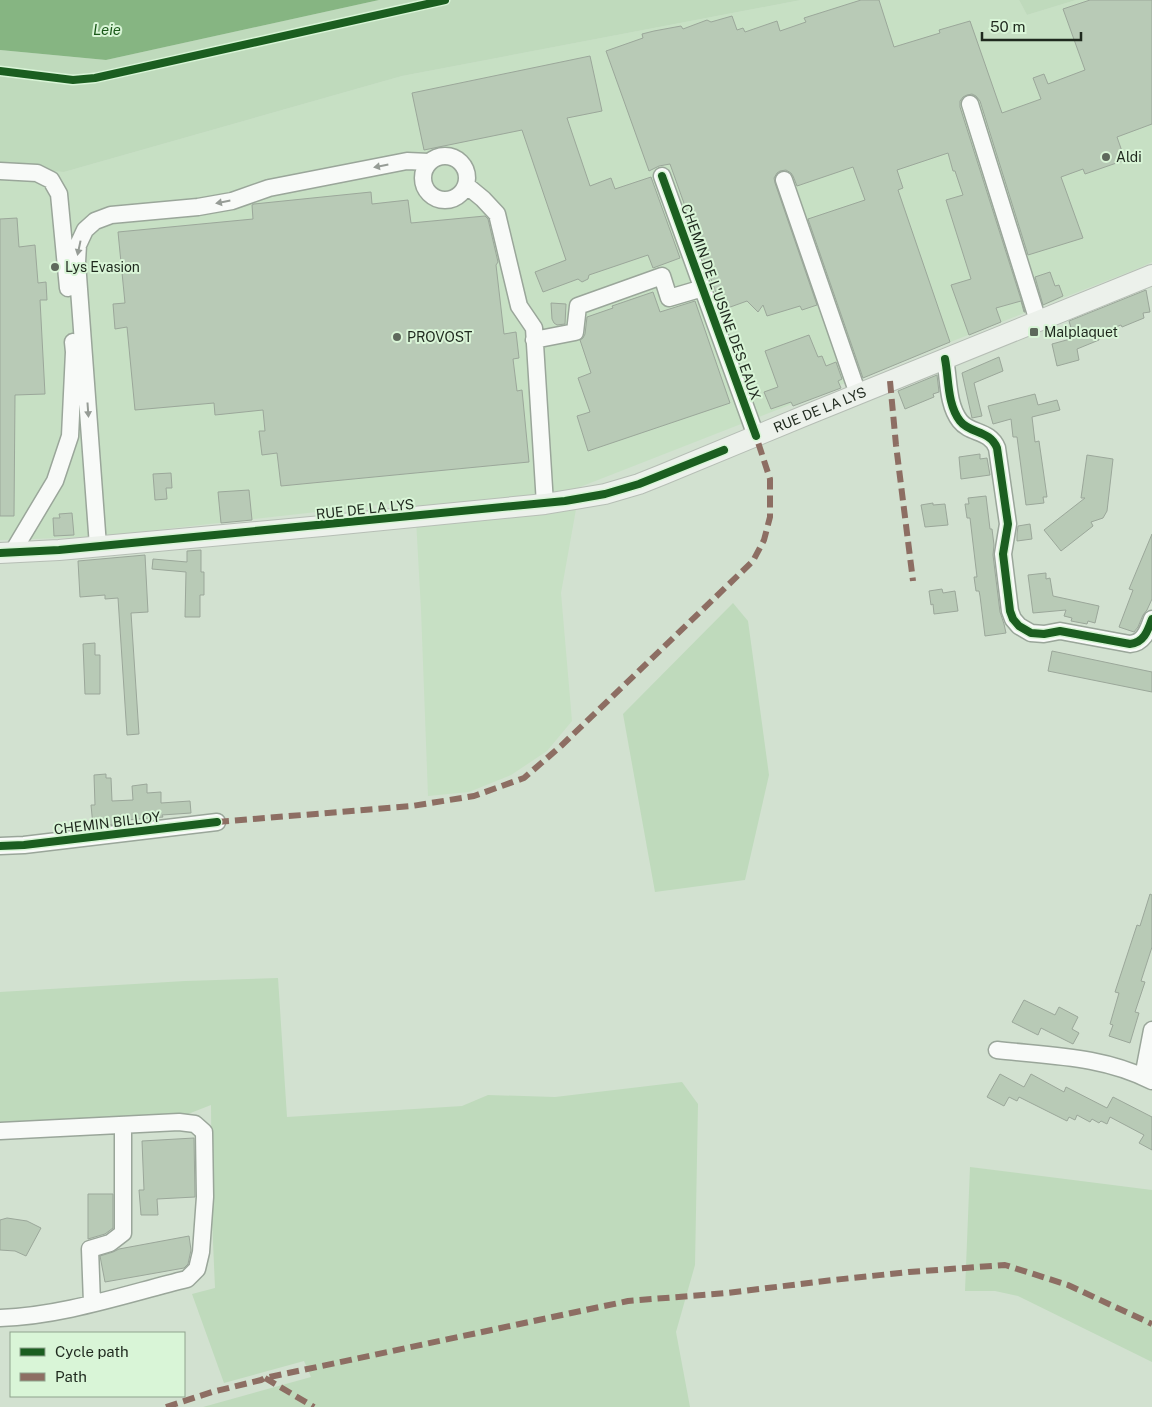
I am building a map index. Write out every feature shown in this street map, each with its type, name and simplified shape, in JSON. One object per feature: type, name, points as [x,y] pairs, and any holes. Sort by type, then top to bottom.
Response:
[{"type":"main road","name":"RUE DE LA LYS","points":[[6,553],[545,504],[593,496],[633,486],[664,474],[794,419],[1152,275]]},
{"type":"street","points":[[970,104],[1038,321]]},
{"type":"street","points":[[450,156],[462,164],[466,170],[466,185],[451,200],[436,199],[430,195],[423,182],[425,168],[435,158],[450,156]]},
{"type":"street","points":[[98,546],[77,262],[78,244],[85,230],[95,221],[111,215],[198,207],[232,200],[269,188],[407,161],[429,162]]},
{"type":"street","points":[[0,171],[38,173],[51,180],[59,194],[74,352],[70,436],[55,481],[6,553]]},
{"type":"street","name":"CHEMIN DE L'USINE DES EAUX","points":[[662,176],[756,436]]},
{"type":"street","points":[[784,180],[858,394]]},
{"type":"street","points":[[466,185],[497,214],[519,306],[534,328],[545,504]]},
{"type":"street","points":[[534,340],[575,332],[578,306],[662,276],[669,298],[703,288]]},
{"type":"street","points":[[945,359],[951,398],[960,420],[968,427],[991,438],[997,448],[1008,524],[1003,554],[1010,611],[1016,622],[1023,629],[1036,634],[1060,631],[1130,644],[1137,643],[1142,639],[1152,619]]},
{"type":"street","name":"CHEMIN BILLOY","points":[[0,846],[24,845],[217,822]]},
{"type":"street","points":[[997,1050],[1102,1062],[1120,1067],[1147,1079],[1152,1030]]},
{"type":"street","points":[[0,1131],[179,1122],[195,1124],[204,1132],[205,1197],[201,1252],[197,1269],[187,1279],[62,1311],[18,1318],[0,1318]]},
{"type":"street","points":[[92,1303],[90,1249],[110,1243],[123,1233],[124,1125]]},
{"type":"shaded area","points":[[379,0],[801,0],[402,76],[64,172],[0,168],[0,50],[106,60]]},
{"type":"shaded area","points":[[801,0],[1019,0],[1027,15],[1076,0],[1152,0],[1152,262],[580,487],[561,593],[572,721],[547,751],[511,775],[469,792],[428,796],[415,501],[94,537],[0,540],[0,168],[64,172],[402,76]]},
{"type":"shaded area","points":[[1019,0],[1076,0],[1027,15]]},
{"type":"shaded area","points":[[733,603],[748,621],[769,775],[745,880],[655,892],[623,714]]},
{"type":"shaded area","points":[[278,978],[287,1117],[462,1106],[488,1095],[555,1097],[682,1082],[698,1104],[695,1265],[676,1332],[690,1407],[203,1407],[311,1377],[304,1361],[224,1383],[192,1294],[215,1288],[211,1105],[188,1114],[0,1124],[0,992],[185,981]]},
{"type":"shaded area","points":[[970,1167],[1152,1190],[1152,1362],[1018,1296],[995,1291],[965,1291]]},
{"type":"water","name":"Leie","points":[[0,0],[379,0],[106,60],[0,50]]},
{"type":"building","points":[[861,0],[879,0],[894,47],[940,33],[939,30],[970,21],[1002,113],[1041,99],[1033,78],[1044,74],[1048,84],[1085,70],[1063,9],[1090,0],[1152,0],[1152,124],[1117,137],[1125,160],[1085,174],[1083,169],[1061,177],[1083,238],[1028,255],[980,101],[972,94],[963,97],[960,101],[960,107],[1025,312],[1021,301],[996,308],[1001,322],[969,335],[951,285],[971,279],[946,200],[963,195],[948,153],[897,170],[903,188],[898,190],[950,342],[863,378],[808,219],[865,200],[853,167],[797,186],[791,173],[786,170],[777,173],[774,178],[817,305],[802,310],[800,306],[767,316],[763,305],[758,312],[747,301],[722,310],[670,164],[659,166],[649,171],[606,51],[643,38],[642,34],[681,26],[683,29],[707,20],[711,22],[732,16],[737,30],[743,28],[745,32],[777,21],[780,31],[806,22],[804,18]]},
{"type":"building","points":[[590,56],[602,111],[567,118],[590,186],[611,178],[615,189],[651,177],[680,258],[653,268],[648,255],[589,275],[588,279],[582,282],[578,279],[543,292],[535,272],[566,260],[522,130],[424,150],[412,93]]},
{"type":"building","name":"PROVOST","points":[[371,192],[372,204],[408,200],[411,223],[485,216],[488,219],[498,262],[496,265],[504,334],[516,332],[519,358],[513,359],[517,391],[522,390],[529,462],[281,486],[277,453],[262,455],[259,431],[265,431],[263,410],[215,415],[214,403],[135,410],[127,327],[115,329],[113,304],[125,303],[118,232],[253,219],[252,205],[254,204]]},
{"type":"building","points":[[17,218],[19,247],[35,245],[38,283],[46,282],[47,300],[40,300],[45,394],[15,395],[14,516],[0,516],[0,219]]},
{"type":"building","points":[[1050,272],[1055,286],[1059,285],[1063,296],[1043,305],[1035,277]]},
{"type":"building","points":[[1146,290],[1150,312],[1143,313],[1144,318],[1098,334],[1099,340],[1077,349],[1079,360],[1057,366],[1052,344],[1074,338],[1069,321]]},
{"type":"building","points":[[653,292],[660,312],[695,301],[730,403],[588,451],[577,416],[590,412],[578,378],[591,373],[580,340],[585,334],[587,317]]},
{"type":"building","points":[[551,303],[566,304],[565,324],[557,325],[554,323]]},
{"type":"building","points":[[809,335],[818,357],[822,356],[826,366],[836,362],[842,379],[838,381],[841,388],[793,406],[791,402],[771,409],[764,392],[778,387],[765,351]]},
{"type":"building","points":[[999,357],[1003,371],[974,383],[982,416],[972,418],[962,373]]},
{"type":"building","points":[[937,375],[939,392],[933,394],[934,397],[905,409],[898,391]]},
{"type":"building","points":[[1035,394],[1038,405],[1057,400],[1060,410],[1032,417],[1035,442],[1039,441],[1047,497],[1043,497],[1044,503],[1026,505],[1017,437],[1013,437],[1011,419],[993,424],[988,406]]},
{"type":"building","points":[[980,454],[980,459],[987,458],[990,475],[961,479],[959,457]]},
{"type":"building","points":[[1087,455],[1113,459],[1107,511],[1103,518],[1091,522],[1093,526],[1061,551],[1044,530],[1085,498],[1081,498]]},
{"type":"building","points":[[171,473],[172,488],[166,488],[167,499],[155,500],[153,474]]},
{"type":"building","points":[[249,490],[252,520],[221,523],[218,492]]},
{"type":"building","points":[[986,496],[994,545],[993,555],[1000,612],[1006,633],[985,636],[980,596],[979,591],[976,591],[974,577],[977,577],[970,518],[967,518],[965,504],[969,504],[968,498]]},
{"type":"building","points":[[933,503],[933,505],[945,504],[948,525],[925,527],[921,505]]},
{"type":"building","points":[[72,513],[74,535],[54,536],[53,518],[60,518],[59,514]]},
{"type":"building","points":[[1030,524],[1032,539],[1017,541],[1018,526]]},
{"type":"building","points":[[1152,534],[1152,599],[1134,632],[1119,627],[1133,590],[1129,589]]},
{"type":"building","points":[[201,550],[201,572],[204,572],[204,595],[200,595],[200,617],[185,617],[186,572],[152,569],[153,559],[187,562],[187,551]]},
{"type":"building","points":[[145,555],[148,612],[131,613],[139,734],[127,735],[118,598],[105,599],[105,595],[80,597],[78,561]]},
{"type":"building","points":[[1046,573],[1046,579],[1050,578],[1053,596],[1099,606],[1095,623],[1088,621],[1087,624],[1071,621],[1072,618],[1064,616],[1066,610],[1033,613],[1028,575]]},
{"type":"building","points":[[942,589],[943,593],[955,591],[958,611],[934,614],[929,591]]},
{"type":"building","points":[[95,643],[95,655],[100,655],[100,694],[85,694],[83,644]]},
{"type":"building","points":[[1052,651],[1152,672],[1152,692],[1048,671]]},
{"type":"building","points":[[106,774],[106,778],[111,778],[112,801],[133,800],[132,786],[147,784],[147,793],[161,792],[161,803],[190,801],[191,813],[162,815],[163,817],[126,820],[126,823],[93,826],[91,805],[95,805],[94,775]]},
{"type":"building","points":[[1150,894],[1152,895],[1152,947],[1141,981],[1145,982],[1135,1012],[1139,1013],[1130,1043],[1109,1036],[1113,1025],[1110,1024],[1119,993],[1115,992],[1137,925],[1140,926]]},
{"type":"building","points":[[1024,1000],[1055,1015],[1059,1007],[1078,1017],[1072,1029],[1079,1033],[1073,1044],[1041,1028],[1038,1035],[1012,1022]]},
{"type":"building","points":[[1000,1074],[1024,1087],[1031,1074],[1064,1092],[1066,1087],[1107,1108],[1113,1097],[1152,1117],[1152,1150],[1139,1143],[1144,1135],[1110,1117],[1107,1124],[1101,1121],[1099,1123],[1092,1119],[1090,1122],[1077,1115],[1075,1120],[1069,1117],[1067,1121],[1019,1097],[1017,1101],[1009,1097],[1004,1106],[987,1097]]},
{"type":"building","points":[[194,1138],[195,1197],[157,1199],[158,1215],[141,1215],[139,1190],[144,1190],[142,1141]]},
{"type":"building","points":[[88,1194],[113,1194],[113,1228],[105,1234],[88,1239]]},
{"type":"building","points":[[7,1218],[27,1221],[41,1228],[26,1256],[15,1251],[0,1250],[0,1220]]},
{"type":"building","points":[[189,1236],[191,1250],[188,1264],[184,1268],[105,1282],[100,1256],[119,1249]]},
{"type":"marked path","points":[[890,381],[913,581]]},
{"type":"marked path","points":[[217,822],[412,806],[474,796],[524,778],[561,746],[753,561],[764,540],[770,517],[770,479],[756,436]]},
{"type":"marked path","points":[[166,1407],[265,1378],[628,1301],[727,1293],[909,1272],[1005,1265],[1068,1285],[1152,1324]]},
{"type":"marked path","points":[[265,1378],[314,1407]]},
{"type":"cycle path","points":[[0,71],[73,80],[95,78],[445,0]]},
{"type":"cycle path","points":[[662,176],[756,436]]},
{"type":"cycle path","points":[[945,359],[951,399],[960,421],[969,428],[990,438],[997,448],[1008,524],[1003,554],[1010,611],[1013,619],[1019,626],[1031,633],[1044,634],[1060,631],[1130,644],[1142,639],[1152,619]]},
{"type":"cycle path","points":[[0,553],[59,550],[565,501],[605,494],[639,484],[724,450]]},
{"type":"cycle path","points":[[0,846],[24,845],[217,822]]},
{"type":"place","name":"Aldi","points":[[1106,157]]},
{"type":"place","name":"Lys Evasion","points":[[55,267]]},
{"type":"place","name":"Malplaquet","points":[[1034,332]]},
{"type":"place","name":"PROVOST","points":[[397,337]]}]
